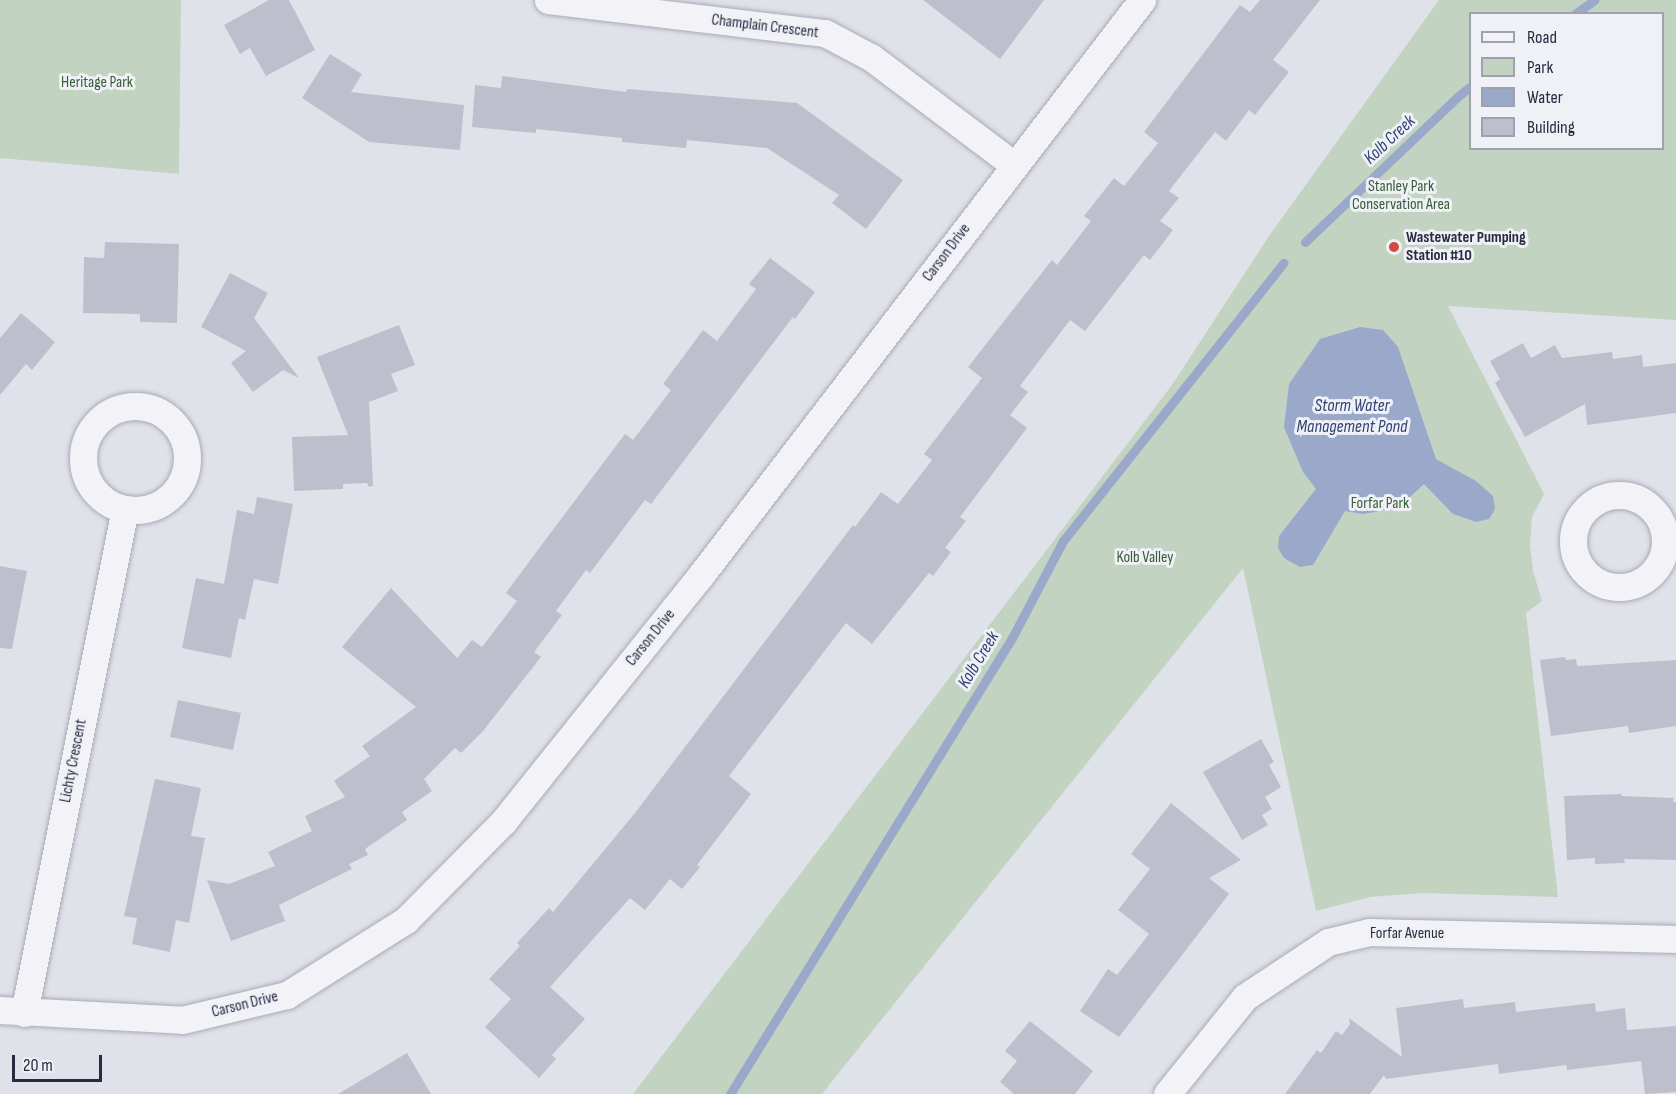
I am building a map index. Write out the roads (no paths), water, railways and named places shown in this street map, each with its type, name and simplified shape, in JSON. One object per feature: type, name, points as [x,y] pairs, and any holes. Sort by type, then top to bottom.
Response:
[{"type":"street","name":"Champlain Crescent","points":[[548,0],[825,33],[872,58],[1014,165]]},
{"type":"street","name":"Carson Drive","points":[[12,1011],[182,1020],[217,1012],[287,995],[406,920],[503,822],[701,574],[1142,0]]},
{"type":"street","name":"Lichty Crescent","points":[[12,1011],[125,509]]},
{"type":"street","name":"Forfar Avenue","points":[[1167,1094],[1245,997],[1328,942],[1369,932],[1676,939]]},
{"type":"water","name":"Storm Water Management Pond","points":[[1360,327],[1383,330],[1398,347],[1436,459],[1476,481],[1493,496],[1495,509],[1489,519],[1476,522],[1453,514],[1424,484],[1398,508],[1363,514],[1345,511],[1313,565],[1300,567],[1284,558],[1278,548],[1279,536],[1316,489],[1303,472],[1284,427],[1289,384],[1320,339]]},
{"type":"waterway","name":"Kolb Creek","points":[[1578,12],[1594,0]]},
{"type":"waterway","name":"Kolb Creek","points":[[1305,242],[1469,88]]},
{"type":"waterway","name":"Kolb Creek","points":[[730,1094],[1012,638],[1063,541],[1283,263]]},
{"type":"place","name":"Wastewater Pumping Station #10","points":[[1394,247]]},
{"type":"park label","name":"Heritage Park","points":[[97,83]]},
{"type":"park label","name":"Stanley Park Conservation Area","points":[[1401,196]]},
{"type":"park label","name":"Forfar Park","points":[[1380,504]]},
{"type":"park label","name":"Kolb Valley","points":[[1145,558]]}]
